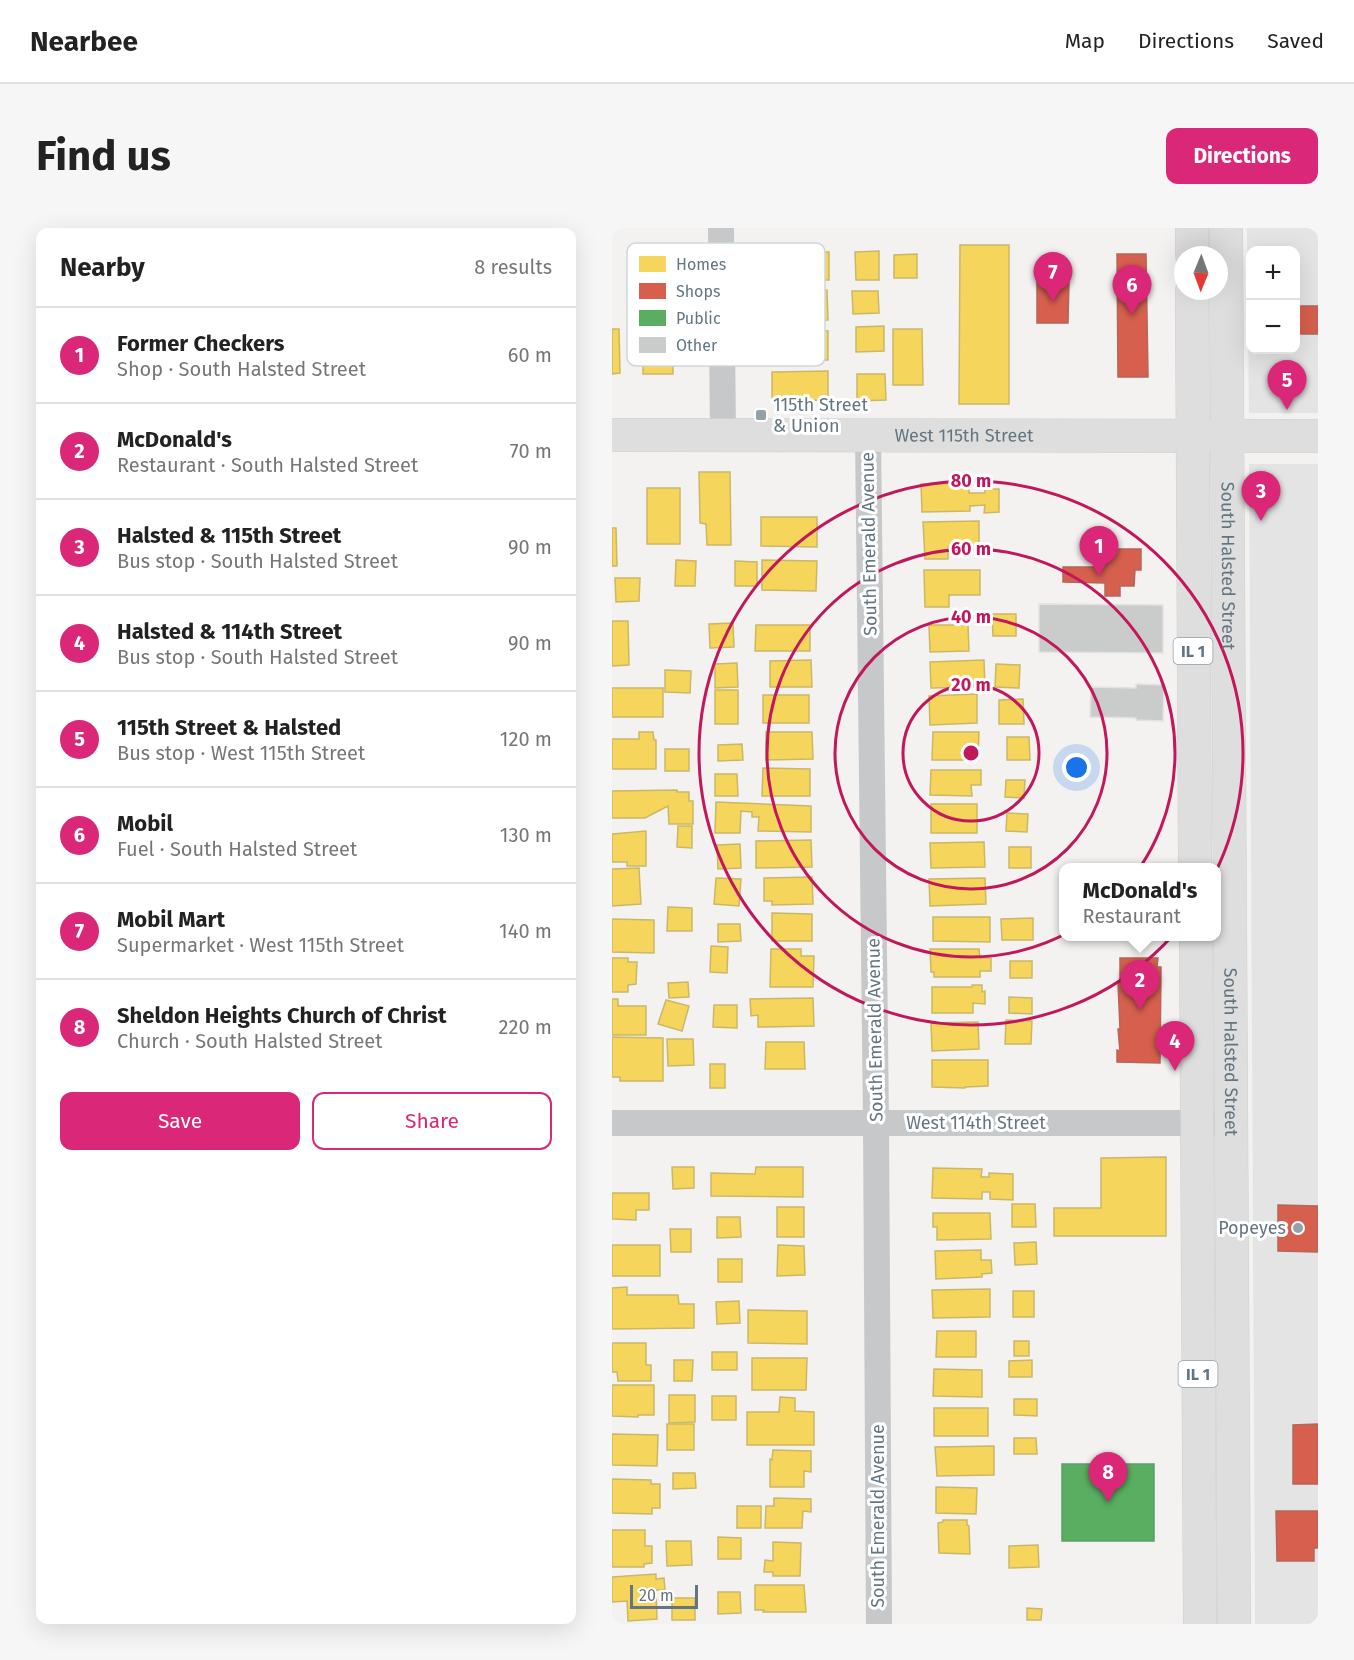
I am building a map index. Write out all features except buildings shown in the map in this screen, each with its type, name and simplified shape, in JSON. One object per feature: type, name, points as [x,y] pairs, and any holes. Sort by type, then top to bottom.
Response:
[{"type":"main road","points":[[1192,228],[1192,246]]},
{"type":"main road","name":"South Halsted Street","points":[[1226,228],[1234,1624]]},
{"type":"main road","name":"South Halsted Street","points":[[1192,300],[1195,863]]},
{"type":"main road","name":"West 115th Street","points":[[612,435],[1318,436]]},
{"type":"main road","name":"South Halsted Street","points":[[1196,941],[1200,1624]]},
{"type":"street","points":[[721,228],[721,243]]},
{"type":"street","points":[[722,366],[723,436]]},
{"type":"street","name":"South Emerald Avenue","points":[[868,435],[879,1624]]},
{"type":"street","name":"West 114th Street","points":[[612,1123],[1232,1123]]},
{"type":"shaded area","points":[[1247,228],[1318,228],[1318,413],[1249,413],[1248,354],[1300,354],[1300,246],[1247,246]]},
{"type":"shaded area","points":[[1249,464],[1318,464],[1318,1624],[1255,1624]]},
{"type":"place","name":"Mobil Mart","points":[[1053,302]]},
{"type":"place","name":"Mobil","points":[[1132,315]]},
{"type":"place","name":"115th Street & Halsted","points":[[1287,410]]},
{"type":"place","name":"115th Street & Union","points":[[761,415]]},
{"type":"place","name":"Halsted & 115th Street","points":[[1261,521]]},
{"type":"place","name":"Former Checkers","points":[[1099,576]]},
{"type":"place","name":"McDonald's","points":[[1140,1010]]},
{"type":"place","name":"Halsted & 114th Street","points":[[1175,1071]]},
{"type":"place","name":"Popeyes","points":[[1298,1228]]},
{"type":"place","name":"Sheldon Heights Church of Christ","points":[[1108,1502]]}]
